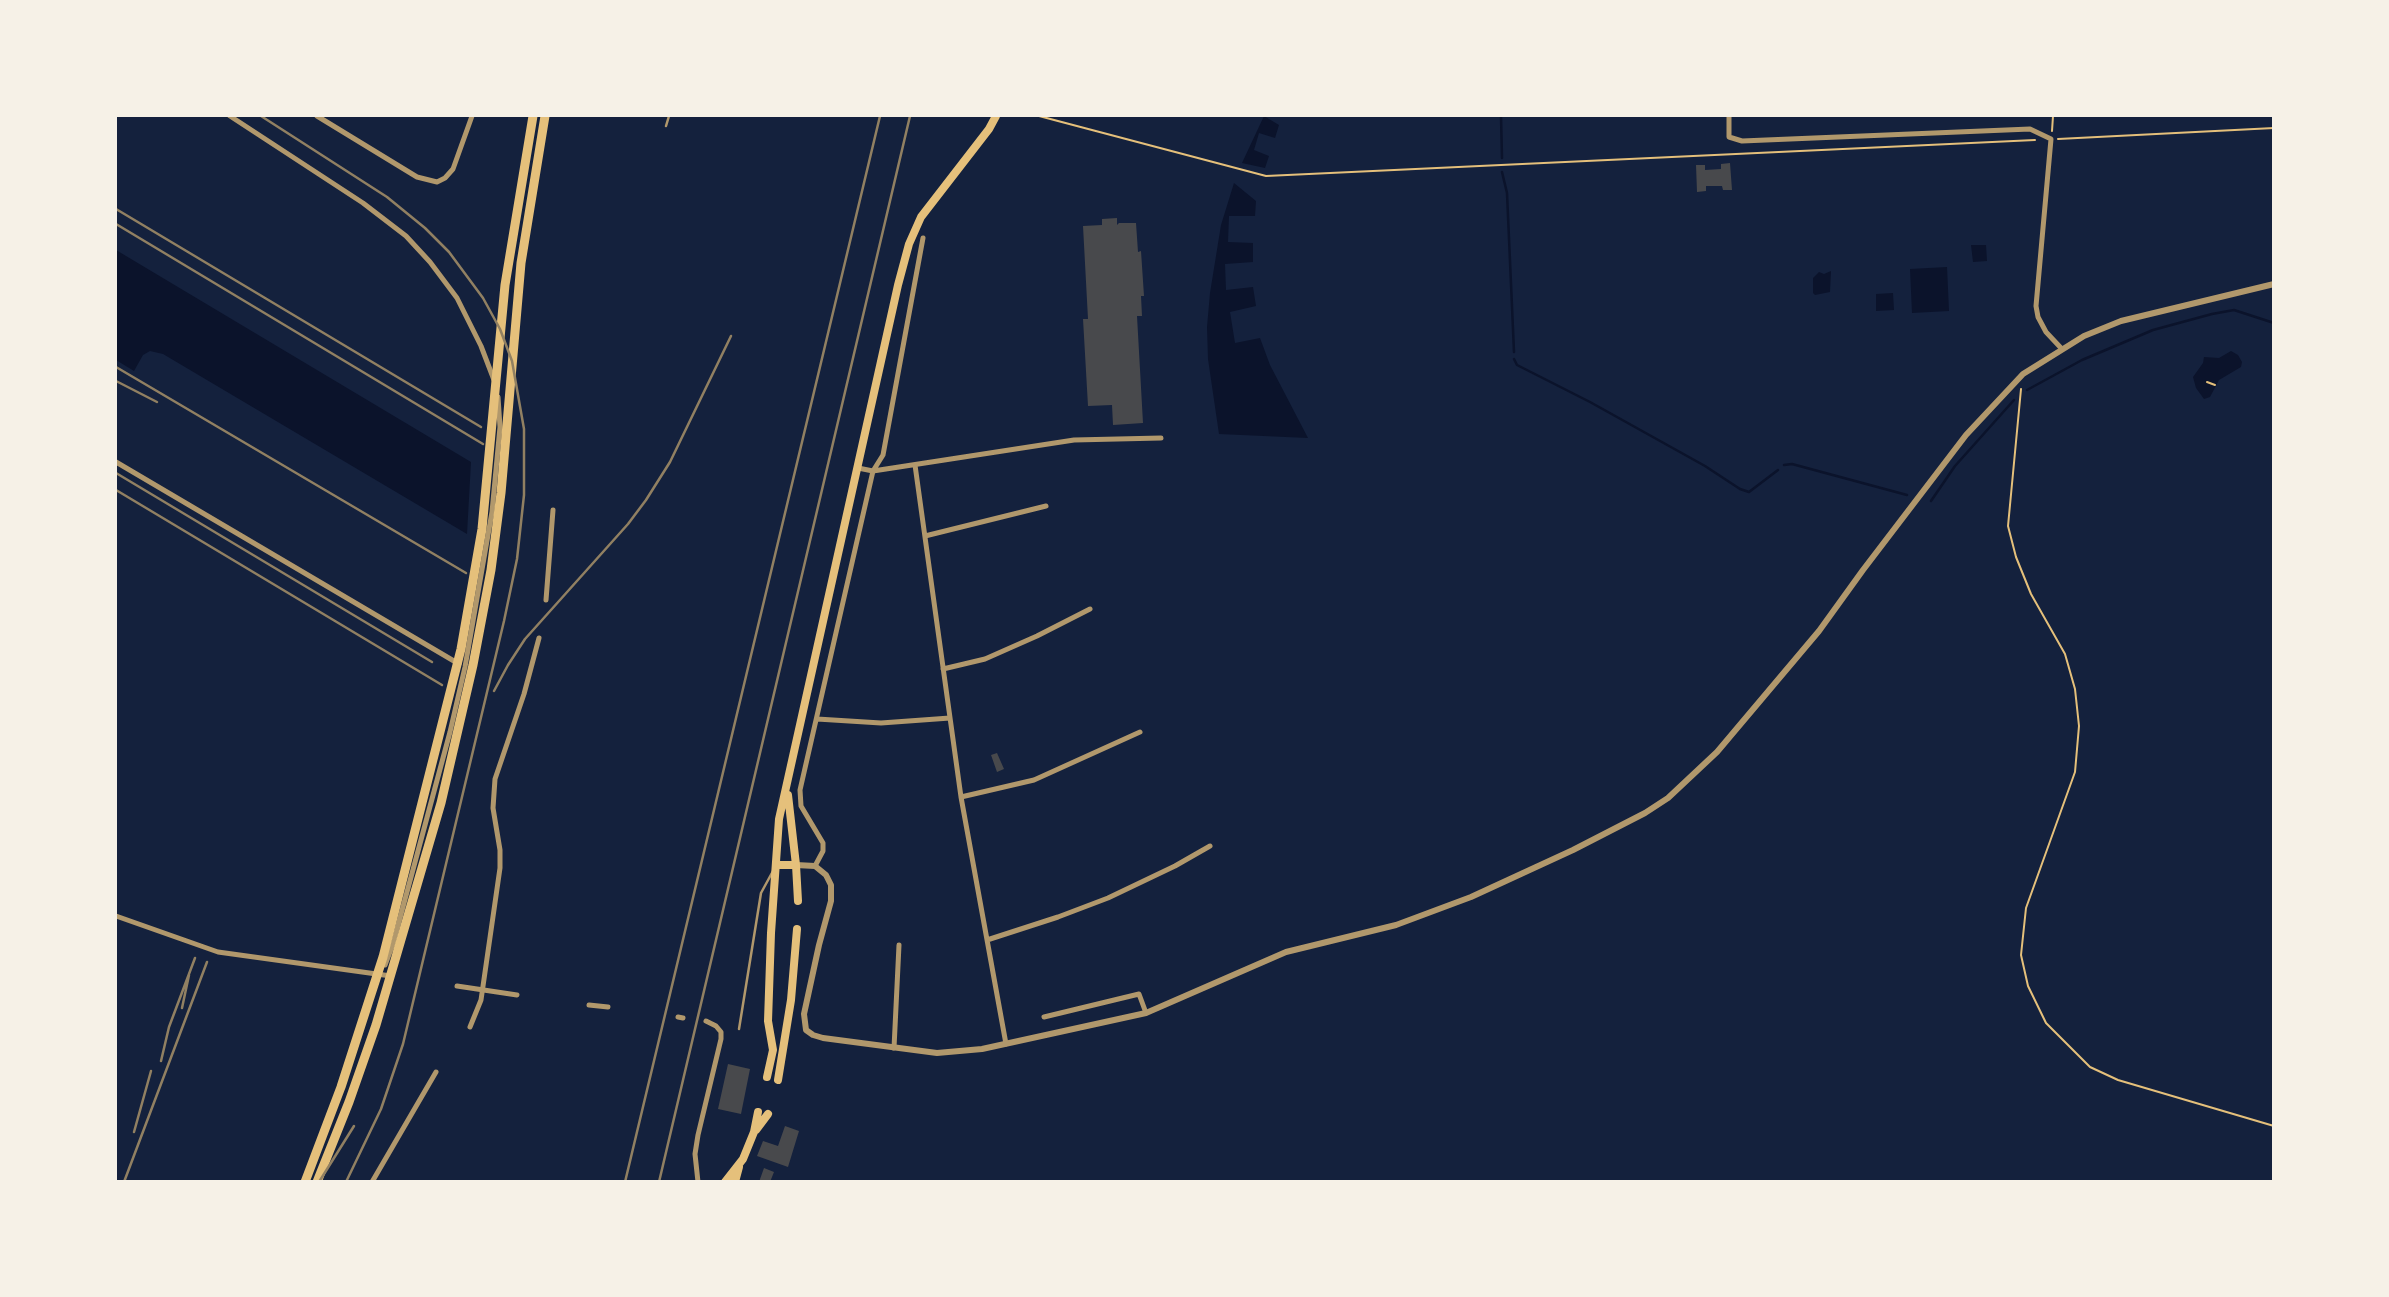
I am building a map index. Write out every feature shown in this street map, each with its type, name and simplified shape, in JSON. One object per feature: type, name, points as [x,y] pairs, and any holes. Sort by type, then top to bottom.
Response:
[{"type":"highway","points":[[302,1181],[312,1164],[341,1087],[383,957],[458,663],[482,529],[505,285],[533,116]]},
{"type":"highway","points":[[317,1181],[349,1102],[391,975],[441,803],[473,665],[491,570],[522,253],[545,116]]},
{"type":"highway","points":[[324,1181],[326,1159]]},
{"type":"main road","points":[[767,1077],[773,1050],[768,1023],[771,922],[779,819],[888,326],[909,244],[929,204],[996,116]]},
{"type":"main road","points":[[787,788],[798,901]]},
{"type":"main road","points":[[777,865],[796,864]]},
{"type":"main road","points":[[778,1080],[791,1000],[797,929]]},
{"type":"main road","points":[[773,1050],[783,1051]]},
{"type":"main road","points":[[735,1181],[738,1167],[754,1132],[758,1112]]},
{"type":"main road","points":[[754,1132],[768,1114]]},
{"type":"main road","points":[[726,1181],[738,1167]]},
{"type":"street","points":[[230,116],[363,203],[406,236],[457,298],[485,354],[497,394],[500,427],[492,512],[465,667],[393,944],[381,974]]},
{"type":"street","points":[[317,116],[417,177],[437,182],[453,169],[472,116]]},
{"type":"street","points":[[1729,116],[1730,137],[1742,141],[2030,129],[2051,139],[2036,306],[2046,332],[2061,348]]},
{"type":"street","points":[[815,866],[823,850],[823,843],[799,800],[873,471],[883,456],[923,239]]},
{"type":"street","points":[[796,864],[815,866],[822,871],[829,880],[831,901],[804,1014],[805,1026],[809,1032],[823,1038],[950,1053],[1006,1044],[1146,1013],[1286,952],[1396,925],[1471,897],[1646,813],[1668,798],[1717,752],[1819,632],[1966,435],[2023,374],[2061,348],[2121,321],[2273,284]]},
{"type":"street","points":[[858,468],[873,471],[1074,440],[1161,438]]},
{"type":"street","points":[[116,462],[465,667]]},
{"type":"street","points":[[915,465],[961,797],[1006,1044]]},
{"type":"street","points":[[925,536],[1046,506]]},
{"type":"street","points":[[546,600],[553,510]]},
{"type":"street","points":[[943,669],[985,659],[1090,609]]},
{"type":"street","points":[[470,1027],[478,1011],[482,990],[500,868],[499,840],[493,807],[495,779],[540,638]]},
{"type":"street","points":[[817,719],[881,723],[950,718]]},
{"type":"street","points":[[961,797],[1034,780],[1140,732]]},
{"type":"street","points":[[987,940],[1108,898],[1210,846]]},
{"type":"street","points":[[116,916],[218,953],[394,976]]},
{"type":"street","points":[[894,1048],[899,945]]},
{"type":"street","points":[[457,986],[517,995]]},
{"type":"street","points":[[1044,1017],[1139,994],[1146,1013]]},
{"type":"street","points":[[589,1005],[608,1007]]},
{"type":"street","points":[[698,1181],[695,1154],[698,1135],[721,1039],[716,1026],[706,1021]]},
{"type":"street","points":[[372,1181],[436,1072]]},
{"type":"street","points":[[697,1174],[704,1181]]},
{"type":"lane","points":[[666,126],[669,116]]},
{"type":"lane","points":[[739,1029],[761,893],[767,878],[777,865]]},
{"type":"path","points":[[1039,116],[1266,176],[2273,128]]},
{"type":"path","points":[[2051,139],[2053,116]]},
{"type":"path","points":[[2023,374],[2008,526],[2016,557],[2031,594],[2065,654],[2075,689],[2079,726],[2075,772],[2026,908],[2021,955],[2028,986],[2046,1023],[2090,1068],[2118,1080],[2273,1126]]},
{"type":"path","points":[[2207,383],[2215,385]]},
{"type":"water","points":[[1264,116],[1279,125],[1275,138],[1259,133],[1254,150],[1269,156],[1265,168],[1242,163]]},
{"type":"water","points":[[1234,183],[1256,201],[1255,216],[1229,216],[1228,242],[1253,243],[1253,262],[1225,264],[1226,290],[1253,287],[1256,306],[1230,312],[1235,343],[1260,338],[1270,365],[1308,438],[1219,434],[1208,359],[1207,327],[1221,225]]},
{"type":"water","points":[[1971,245],[1986,245],[1987,261],[1973,262]]},
{"type":"water","points":[[116,250],[471,462],[467,534],[163,354],[150,351],[143,355],[134,371],[116,360]]},
{"type":"water","points":[[1947,267],[1949,311],[1912,313],[1910,269]]},
{"type":"water","points":[[1831,271],[1830,292],[1815,295],[1813,278],[1819,272],[1824,274]]},
{"type":"water","points":[[1893,293],[1894,310],[1876,311],[1876,294]]},
{"type":"water","points":[[2231,351],[2238,355],[2242,362],[2241,367],[2219,380],[2210,397],[2204,399],[2196,388],[2193,377],[2204,357],[2219,358]]},
{"type":"building","points":[[1730,163],[1732,190],[1723,190],[1722,186],[1706,186],[1706,191],[1697,192],[1696,165],[1705,165],[1705,170],[1721,169],[1721,164]]},
{"type":"building","points":[[1117,218],[1117,225],[1136,223],[1138,252],[1141,251],[1144,296],[1141,296],[1142,316],[1137,316],[1143,423],[1113,425],[1112,405],[1088,406],[1083,319],[1088,319],[1083,226],[1102,225],[1102,219]]},
{"type":"building","points":[[997,753],[1004,769],[997,772],[991,755]]},
{"type":"building","points":[[728,1064],[750,1069],[741,1114],[718,1109]]},
{"type":"building","points":[[785,1126],[799,1131],[788,1167],[757,1156],[763,1141],[778,1146]]},
{"type":"building","points":[[764,1168],[774,1172],[770,1182],[759,1182]]},
{"type":"waterway","points":[[1501,116],[1502,158]]},
{"type":"waterway","points":[[1502,172],[1507,193],[1514,352]]},
{"type":"waterway","points":[[2027,390],[2082,360],[2153,330],[2234,310],[2274,323]]},
{"type":"waterway","points":[[1514,359],[1517,365],[1590,402],[1705,466],[1740,489],[1749,492],[1778,470]]},
{"type":"waterway","points":[[1931,501],[1955,466],[2014,400]]},
{"type":"waterway","points":[[1784,465],[1792,464],[1907,495]]},
{"type":"railway","points":[[261,116],[387,197],[449,252],[483,298],[500,329],[512,361],[524,429],[524,495],[517,559],[504,621],[403,1044],[381,1109],[346,1182]]},
{"type":"railway","points":[[625,1182],[880,116]]},
{"type":"railway","points":[[659,1182],[910,116]]},
{"type":"railway","points":[[116,209],[481,427]]},
{"type":"railway","points":[[116,224],[483,444]]},
{"type":"railway","points":[[494,691],[525,639],[628,524],[646,500],[670,462],[731,336]]},
{"type":"railway","points":[[116,367],[466,573]]},
{"type":"railway","points":[[116,381],[157,402]]},
{"type":"railway","points":[[116,473],[432,662]]},
{"type":"railway","points":[[116,490],[442,685]]},
{"type":"railway","points":[[161,1061],[169,1027],[195,958]]},
{"type":"railway","points":[[124,1182],[207,962]]},
{"type":"railway","points":[[182,1008],[189,975]]},
{"type":"railway","points":[[134,1132],[151,1071]]},
{"type":"railway","points":[[319,1182],[354,1126]]}]
